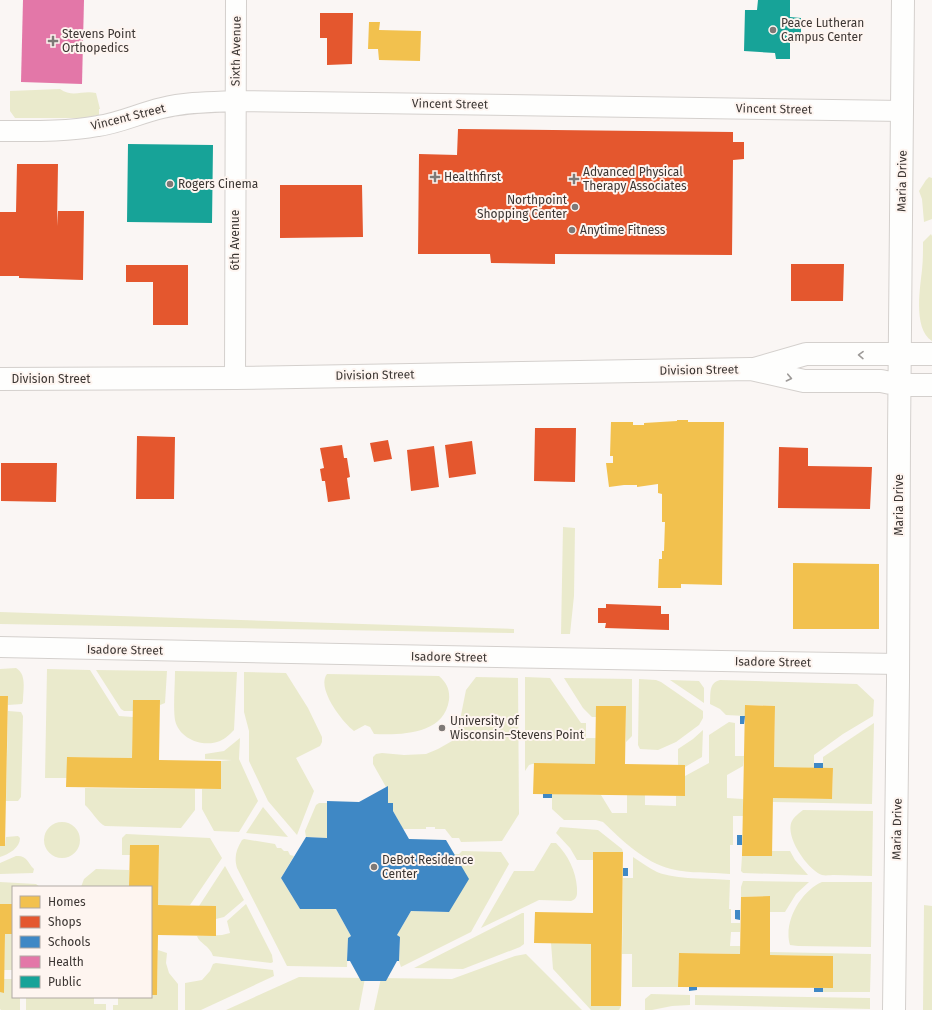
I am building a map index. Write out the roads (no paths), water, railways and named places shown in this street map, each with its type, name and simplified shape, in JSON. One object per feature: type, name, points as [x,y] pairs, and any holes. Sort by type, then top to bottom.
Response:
[{"type":"main road","name":"Maria Drive","points":[[894,1010],[903,0]]},
{"type":"main road","name":"Division Street","points":[[751,370],[806,354],[932,354]]},
{"type":"main road","name":"Division Street","points":[[0,379],[235,378],[751,370],[804,381],[881,381],[900,385],[932,385]]},
{"type":"street","name":"Sixth Avenue","points":[[235,101],[236,0]]},
{"type":"street","name":"Vincent Street","points":[[0,131],[50,132],[76,129],[120,121],[163,108],[187,104],[235,101],[903,111]]},
{"type":"street","name":"6th Avenue","points":[[235,101],[235,378]]},
{"type":"street","name":"Isadore Street","points":[[0,647],[459,657],[552,657],[898,664]]},
{"type":"place","name":"Peace Lutheran Campus Center","points":[[773,30]]},
{"type":"place","name":"Stevens Point Orthopedics","points":[[53,41]]},
{"type":"place","name":"Healthfirst","points":[[435,177]]},
{"type":"place","name":"Advanced Physical Therapy Associates","points":[[574,179]]},
{"type":"place","name":"Rogers Cinema","points":[[170,184]]},
{"type":"place","name":"Northpoint Shopping Center","points":[[575,207]]},
{"type":"place","name":"Anytime Fitness","points":[[572,230]]},
{"type":"place","name":"University of Wisconsin–Stevens Point","points":[[442,728]]},
{"type":"place","name":"DeBot Residence Center","points":[[374,867]]}]
